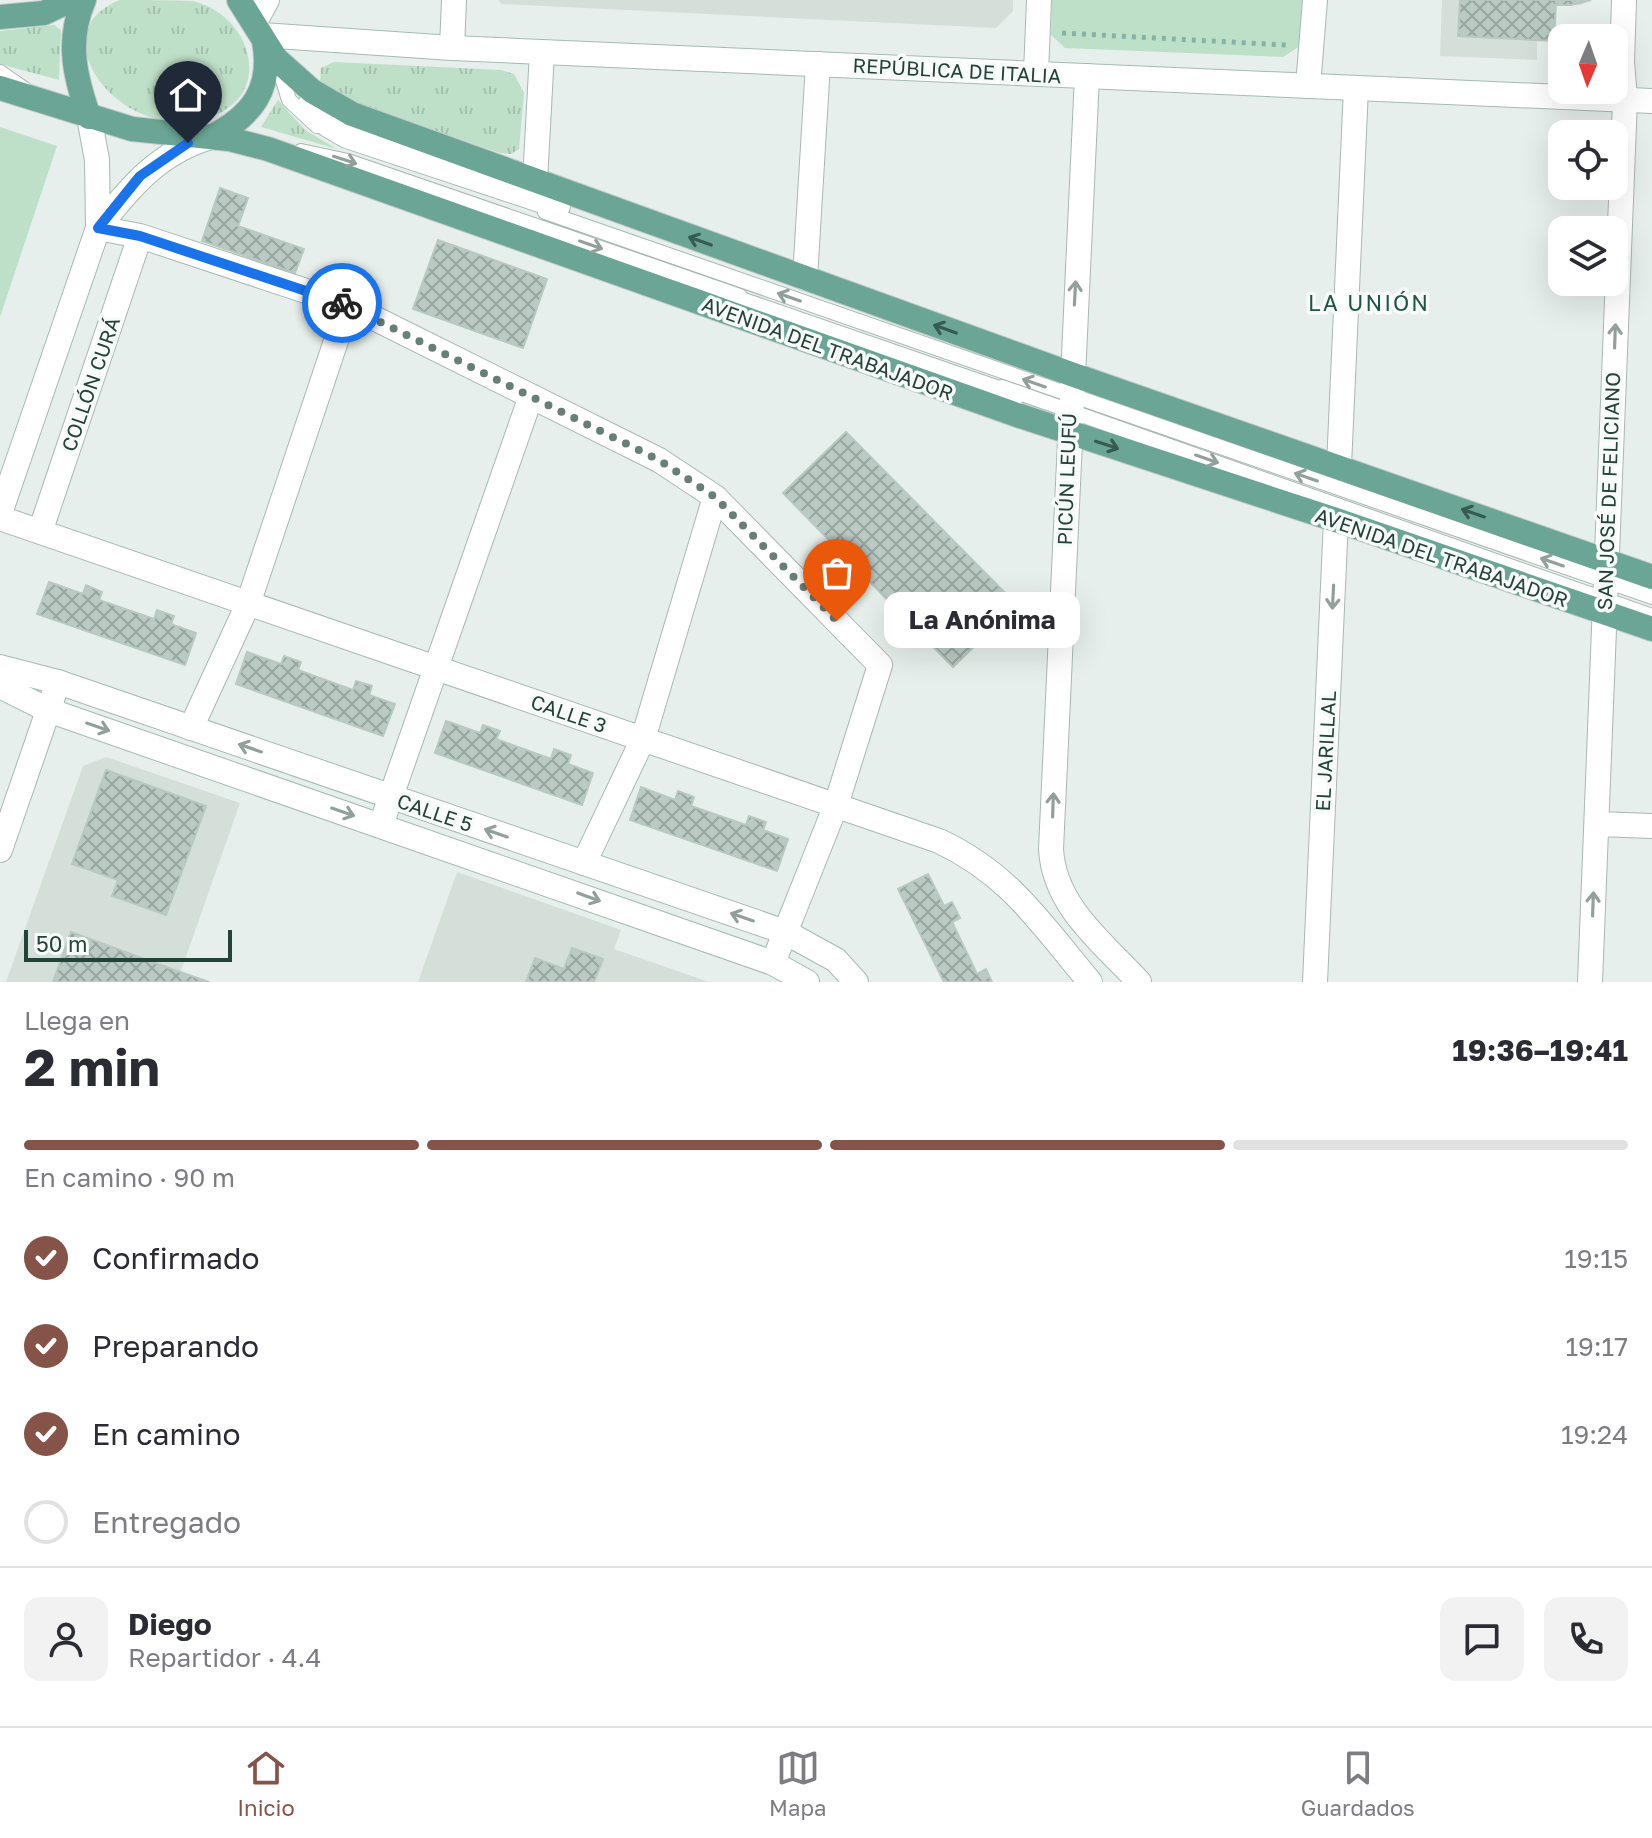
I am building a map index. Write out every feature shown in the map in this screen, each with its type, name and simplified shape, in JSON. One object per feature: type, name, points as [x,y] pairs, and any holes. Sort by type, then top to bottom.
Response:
[{"type":"main road","points":[[0,18],[31,15],[71,0]]},
{"type":"main road","points":[[84,0],[72,41],[76,74],[89,117]]},
{"type":"main road","name":"AVENIDA DEL TRABAJADOR","points":[[239,0],[276,59],[312,91],[352,114],[805,278],[1069,403],[1336,520],[1604,588],[1652,577]]},
{"type":"main road","points":[[211,137],[242,119],[260,97],[267,66],[258,28]]},
{"type":"main road","name":"AVENIDA DEL TRABAJADOR","points":[[0,88],[89,117],[142,130],[211,137],[268,149],[1069,403],[1339,466],[1604,588],[1652,629]]},
{"type":"street","points":[[258,28],[267,0]]},
{"type":"street","points":[[452,48],[454,0]]},
{"type":"street","points":[[1036,73],[1039,0]]},
{"type":"street","points":[[1308,86],[1315,0]]},
{"type":"street","name":"SAN JOSÉ DE FELICIANO","points":[[1623,24],[1624,0]]},
{"type":"street","name":"REPÚBLICA DE ITALIA","points":[[258,28],[452,48],[1548,96]]},
{"type":"street","points":[[535,181],[542,52]]},
{"type":"street","points":[[805,278],[818,64]]},
{"type":"street","name":"PICÚN LEUFÚ","points":[[1087,76],[1069,403],[1051,849],[1056,882],[1065,901],[1139,982]]},
{"type":"street","points":[[1339,466],[1356,88]]},
{"type":"street","name":"REPÚBLICA DE ITALIA","points":[[1628,99],[1652,101]]},
{"type":"street","name":"SAN JOSÉ DE FELICIANO","points":[[1590,982],[1625,104]]},
{"type":"street","points":[[310,105],[344,124],[498,178],[558,206],[347,136],[328,125],[310,105]]},
{"type":"street","points":[[0,516],[98,228],[97,160],[89,117]]},
{"type":"street","points":[[98,228],[140,176],[188,143],[211,137]]},
{"type":"street","points":[[98,228],[140,236],[348,305],[659,460],[715,497],[880,665],[836,805],[773,963]]},
{"type":"street","name":"COLLÓN CURÁ","points":[[40,532],[140,236]]},
{"type":"street","points":[[729,300],[1007,396],[1010,400],[1004,403],[844,348],[729,300]]},
{"type":"street","points":[[191,728],[248,604],[348,305]]},
{"type":"street","points":[[381,825],[531,396]]},
{"type":"street","points":[[584,863],[643,739],[715,497]]},
{"type":"street","name":"CALLE 3","points":[[0,516],[939,841],[986,865],[1005,881],[1090,982]]},
{"type":"street","name":"EL JARILLAL","points":[[1315,982],[1336,520]]},
{"type":"street","name":"CALLE 5","points":[[0,667],[58,682],[785,932],[836,960],[856,982]]},
{"type":"street","points":[[0,850],[58,682]]},
{"type":"street","name":"CALLE 5","points":[[0,686],[48,710],[773,963],[807,982]]},
{"type":"street","points":[[1597,824],[1652,826]]},
{"type":"lane","points":[[276,59],[284,91],[297,110],[340,140],[1069,403],[1604,588],[1652,597]]},
{"type":"lane","points":[[0,72],[44,102]]},
{"type":"lane","points":[[1604,588],[1652,616]]},
{"type":"path","points":[[1063,23],[1062,35],[1290,45],[1291,30]]},
{"type":"shaded area","points":[[498,0],[1013,0],[1013,11],[996,28],[502,4]]},
{"type":"shaded area","points":[[1442,0],[1591,0],[1581,5],[1556,5],[1555,24],[1548,24],[1548,41],[1537,41],[1537,60],[1440,56]]},
{"type":"shaded area","points":[[106,757],[240,803],[181,971],[209,982],[6,982],[83,766]]},
{"type":"shaded area","points":[[457,872],[621,930],[614,949],[709,982],[418,982]]},
{"type":"green space","points":[[120,0],[193,1],[213,9],[229,21],[241,37],[248,54],[249,72],[244,89],[233,104],[213,116],[180,122],[149,117],[122,103],[101,83],[88,60],[86,37],[96,16]]},
{"type":"green space","points":[[1052,0],[1305,0],[1300,46],[1283,57],[1065,48],[1051,35]]},
{"type":"green space","points":[[54,25],[61,30],[59,80],[0,64],[0,31]]},
{"type":"green space","points":[[334,62],[501,70],[514,74],[524,93],[519,149],[511,154],[500,153],[345,101],[320,82],[321,68]]},
{"type":"green space","points":[[278,100],[305,130],[337,149],[261,127]]},
{"type":"green space","points":[[0,127],[57,146],[0,317]]},
{"type":"building","points":[[1460,0],[1556,0],[1555,24],[1548,24],[1548,41],[1458,36]]},
{"type":"building","points":[[1556,0],[1591,0],[1556,5]]},
{"type":"building","points":[[220,188],[248,198],[238,226],[304,249],[295,273],[202,241]]},
{"type":"building","points":[[438,240],[547,279],[523,348],[413,309]]},
{"type":"building","points":[[846,432],[1017,605],[953,667],[783,493]]},
{"type":"building","points":[[49,582],[83,594],[86,585],[102,592],[99,600],[154,619],[157,610],[174,616],[171,624],[196,633],[185,665],[37,614]]},
{"type":"building","points":[[247,652],[281,664],[284,656],[301,662],[298,670],[353,690],[356,681],[372,686],[369,695],[395,704],[383,736],[236,684]]},
{"type":"building","points":[[446,721],[480,733],[483,725],[500,731],[496,739],[551,759],[554,749],[571,755],[568,764],[593,773],[582,805],[435,753]]},
{"type":"building","points":[[106,770],[206,806],[166,915],[112,896],[118,880],[72,864]]},
{"type":"building","points":[[641,787],[675,800],[678,791],[694,797],[691,806],[746,825],[749,816],[766,822],[763,830],[788,839],[777,871],[630,820]]},
{"type":"building","points":[[928,874],[944,906],[952,902],[960,918],[952,922],[977,974],[986,969],[992,982],[944,982],[898,889]]},
{"type":"building","points":[[71,932],[180,972],[209,982],[53,982]]},
{"type":"building","points":[[572,948],[603,959],[594,982],[526,982],[535,958],[564,969]]},
{"type":"way so far","points":[[342,303],[659,460],[715,497],[837,621]]},
{"type":"place","name":"La Anónima","points":[[837,621]]},
{"type":"district","name":"LA UNIÓN","points":[[1369,302]]},
{"type":"route","points":[[188,143],[140,176],[98,228],[140,236],[342,303]]}]
